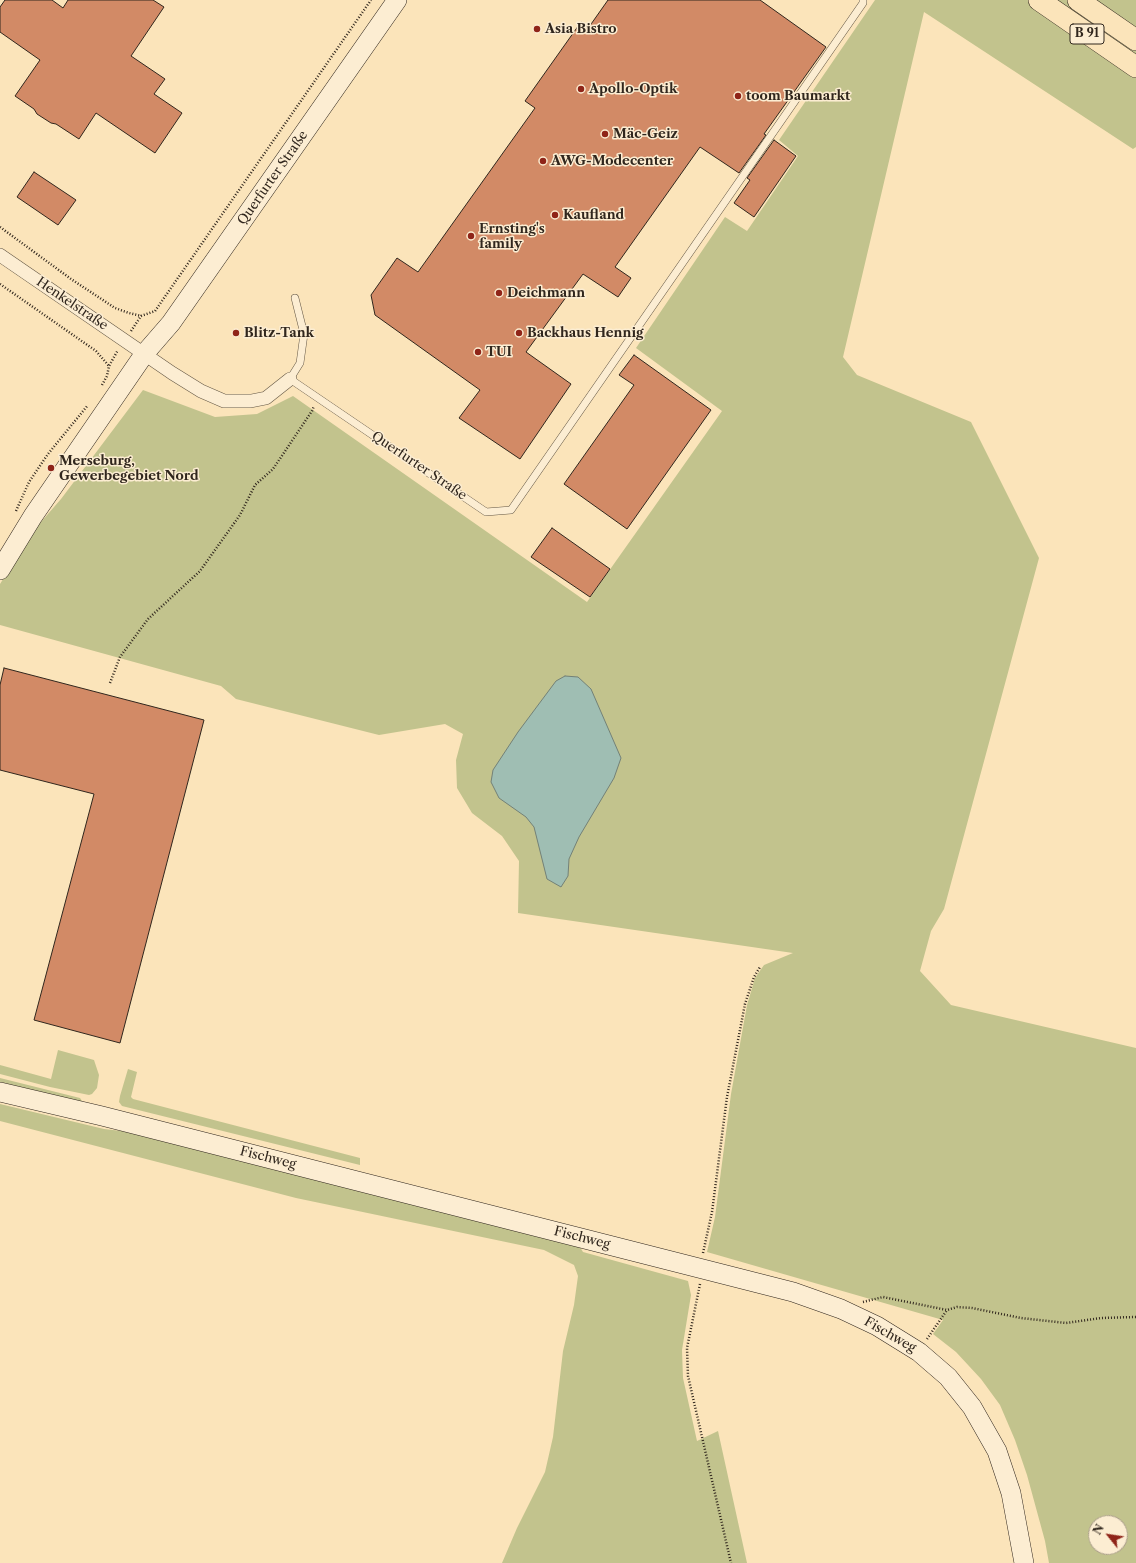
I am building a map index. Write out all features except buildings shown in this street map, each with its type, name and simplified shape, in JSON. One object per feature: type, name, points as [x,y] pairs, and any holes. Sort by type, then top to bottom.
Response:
[{"type":"main road","name":"B 91","points":[[1039,0],[1136,67]]},
{"type":"main road","name":"B 91","points":[[1078,0],[1136,40]]},
{"type":"street","name":"Querfurter Straße","points":[[145,353],[166,310],[383,0]]},
{"type":"street","name":"Querfurter Straße","points":[[0,570],[33,516],[145,353],[171,323],[397,0]]},
{"type":"street","name":"Henkelstraße","points":[[0,255],[145,353]]},
{"type":"street","points":[[145,353],[201,391],[224,401],[251,402],[266,398],[290,379]]},
{"type":"street","name":"Fischweg","points":[[0,1092],[102,1116],[793,1292],[841,1309],[877,1326],[919,1352],[948,1377],[972,1407],[997,1451],[1011,1493],[1024,1563]]},
{"type":"lane","name":"Querfurter Straße","points":[[290,379],[486,512],[511,510],[863,3],[863,0]]},
{"type":"lane","points":[[290,379],[300,363],[304,334],[295,298]]},
{"type":"path","points":[[0,227],[71,279],[115,308],[141,316],[155,311],[371,0]]},
{"type":"path","points":[[0,284],[96,351],[109,366]]},
{"type":"path","points":[[101,387],[107,376],[109,366],[141,316]]},
{"type":"path","points":[[110,683],[120,657],[148,619],[200,571],[218,547],[240,515],[255,485],[273,469],[312,412],[317,397]]},
{"type":"path","points":[[13,518],[29,482],[48,454],[93,399]]},
{"type":"path","points":[[732,1563],[688,1376],[687,1348],[703,1270],[702,1256],[712,1212],[727,1097],[745,1004],[754,977],[760,967]]},
{"type":"path","points":[[859,1302],[883,1297],[947,1310],[957,1307],[972,1308],[1021,1318],[1066,1323],[1101,1318],[1136,1317]]},
{"type":"path","points":[[919,1352],[947,1310]]},
{"type":"green space","points":[[875,0],[1136,0],[1136,147],[1133,149],[924,12],[843,357],[857,375],[971,422],[1039,558],[944,909],[931,931],[920,971],[951,1005],[1136,1048],[1136,1563],[1049,1563],[1045,1541],[1027,1475],[1015,1440],[1000,1405],[981,1379],[956,1352],[933,1334],[943,1320],[707,1252],[715,1217],[731,1094],[747,1005],[755,978],[764,965],[793,953],[518,913],[519,861],[502,836],[472,813],[457,788],[456,760],[463,734],[445,724],[379,735],[236,699],[221,686],[0,625],[0,584],[34,530],[61,499],[143,390],[215,417],[257,414],[293,396],[587,602],[722,411],[636,348],[725,217],[747,231],[798,156],[779,140]]},
{"type":"green space","points":[[58,1050],[94,1060],[99,1075],[97,1088],[92,1094],[89,1095],[50,1087],[0,1074],[0,1065],[51,1079]]},
{"type":"green space","points":[[128,1069],[137,1072],[131,1097],[133,1099],[360,1158],[360,1165],[122,1106],[119,1102]]},
{"type":"green space","points":[[0,1078],[80,1098],[82,1101],[0,1082]]},
{"type":"green space","points":[[0,1104],[104,1129],[156,1135],[578,1244],[583,1252],[688,1281],[691,1295],[682,1350],[683,1378],[697,1441],[718,1431],[747,1563],[502,1563],[517,1528],[545,1472],[553,1437],[563,1351],[574,1305],[578,1276],[574,1265],[544,1250],[296,1198],[0,1121]]},
{"type":"water","points":[[565,676],[578,677],[591,689],[621,758],[614,778],[579,837],[569,859],[568,876],[561,887],[547,879],[534,827],[526,817],[499,798],[491,782],[493,770],[518,732],[556,681]]},
{"type":"place","name":"Asia Bistro","points":[[537,29]]},
{"type":"place","name":"Apollo-Optik","points":[[581,89]]},
{"type":"place","name":"toom Baumarkt","points":[[738,96]]},
{"type":"place","name":"Mäc-Geiz","points":[[605,134]]},
{"type":"place","name":"AWG-Modecenter","points":[[543,161]]},
{"type":"place","name":"Kaufland","points":[[555,215]]},
{"type":"place","name":"Ernsting's family","points":[[471,236]]},
{"type":"place","name":"Deichmann","points":[[499,293]]},
{"type":"place","name":"Blitz-Tank","points":[[236,333]]},
{"type":"place","name":"Backhaus Hennig","points":[[519,333]]},
{"type":"place","name":"TUI","points":[[478,352]]},
{"type":"place","name":"Merseburg, Gewerbegebiet Nord","points":[[51,468]]}]
